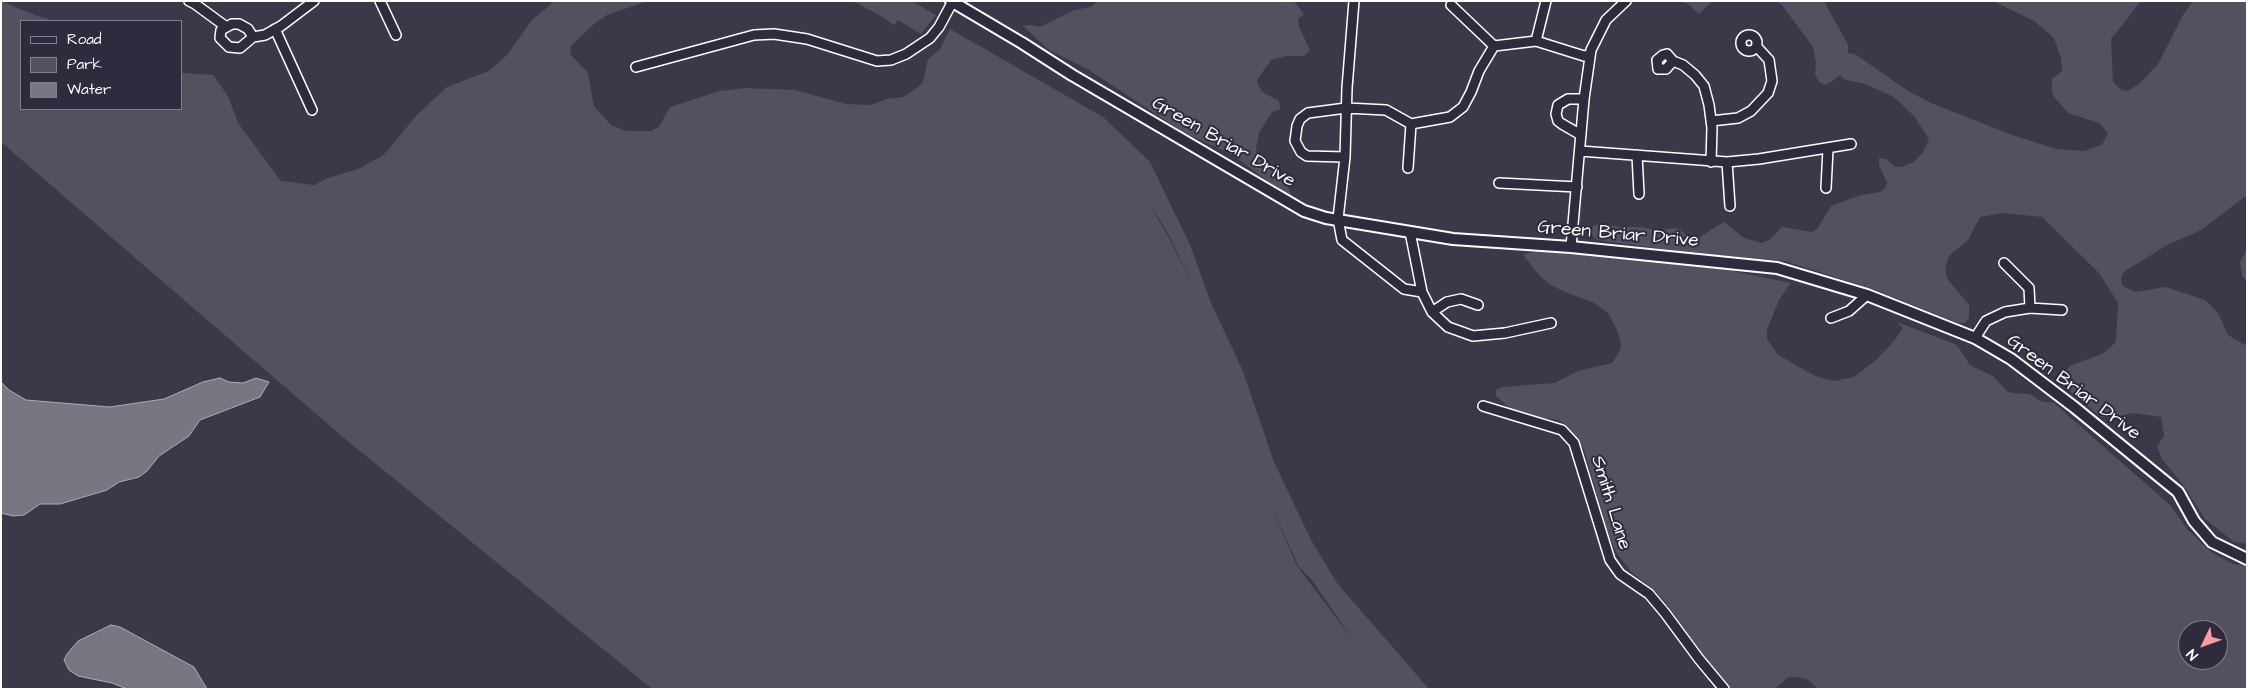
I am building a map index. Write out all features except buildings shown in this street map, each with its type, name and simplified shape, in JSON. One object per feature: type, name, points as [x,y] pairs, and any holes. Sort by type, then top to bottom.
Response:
[{"type":"street","points":[[189,1],[225,26]]},
{"type":"street","points":[[254,37],[248,29],[239,24],[225,26],[221,30],[220,38],[229,48],[240,48],[254,37],[265,35],[275,29],[314,1]]},
{"type":"street","points":[[380,1],[396,35]]},
{"type":"street","points":[[636,68],[754,35],[774,34],[807,39],[877,61],[891,60],[906,54],[930,38],[939,27],[952,1]]},
{"type":"street","name":"Green Briar Drive","points":[[952,1],[1072,76],[1304,211],[1326,218],[1452,238],[1571,247],[1777,268],[1867,295],[1975,338],[2012,359],[2074,406],[2178,492],[2194,521],[2212,542],[2247,559]]},
{"type":"street","points":[[1354,1],[1346,108],[1345,157],[1338,219],[1342,240],[1404,289],[1422,292]]},
{"type":"street","points":[[1536,41],[1546,1]]},
{"type":"street","points":[[1571,247],[1584,99],[1591,50],[1606,20],[1626,1]]},
{"type":"street","points":[[1451,5],[1494,46]]},
{"type":"street","points":[[275,29],[312,110]]},
{"type":"street","points":[[1494,46],[1536,41],[1584,56],[1590,55]]},
{"type":"street","points":[[1345,157],[1307,156],[1301,152],[1296,141],[1297,126],[1300,119],[1308,113],[1346,108],[1386,110],[1411,124],[1450,117],[1463,107],[1479,71],[1494,46]]},
{"type":"street","points":[[1711,121],[1738,118],[1751,112],[1768,93],[1772,81],[1769,60],[1757,47]]},
{"type":"street","points":[[1673,60],[1684,65],[1695,74],[1704,86],[1711,121],[1711,162]]},
{"type":"street","points":[[1581,135],[1558,121],[1556,114],[1558,105],[1568,98],[1584,99]]},
{"type":"street","points":[[1408,168],[1411,124]]},
{"type":"street","points":[[1580,151],[1727,162],[1759,159],[1852,144]]},
{"type":"street","points":[[1826,188],[1828,149]]},
{"type":"street","points":[[1637,155],[1639,194]]},
{"type":"street","points":[[1727,162],[1730,206]]},
{"type":"street","points":[[1499,184],[1577,188]]},
{"type":"street","points":[[1410,232],[1422,292],[1432,312],[1448,327],[1473,336],[1505,333],[1551,323]]},
{"type":"street","points":[[2004,263],[2028,288],[2030,308]]},
{"type":"street","points":[[1831,318],[1849,311],[1867,295]]},
{"type":"street","points":[[1432,312],[1447,302],[1461,299],[1478,305]]},
{"type":"street","points":[[1975,338],[1986,321],[2006,312],[2030,308],[2062,310]]},
{"type":"street","name":"Smith Lane","points":[[1483,406],[1562,430],[1574,443],[1610,560],[1620,574],[1649,594],[1724,689]]},
{"type":"green space","points":[[1,1],[37,16],[52,20],[20,20],[20,110],[182,110],[182,73],[213,75],[228,96],[238,123],[281,181],[314,185],[328,178],[358,169],[382,156],[416,116],[447,87],[489,71],[508,54],[532,20],[555,1],[647,1],[607,15],[594,24],[571,46],[570,54],[588,73],[594,106],[611,125],[626,131],[651,131],[659,127],[670,107],[720,91],[744,88],[795,90],[846,104],[871,105],[887,99],[903,97],[923,82],[928,59],[940,49],[950,29],[1103,117],[1150,162],[1190,245],[1211,303],[1242,369],[1274,462],[1311,540],[1337,583],[1429,689],[652,689],[344,438],[1,142]],"holes":[[[1147,201],[1167,231],[1194,287],[1167,234]],[[1265,493],[1299,567],[1311,579],[1353,640],[1297,566]]]},
{"type":"green space","points":[[853,1],[912,1],[936,15],[921,34],[898,20],[894,25]]},
{"type":"green space","points":[[1097,1],[1294,1],[1304,14],[1298,19],[1299,27],[1310,50],[1304,56],[1287,56],[1271,60],[1257,80],[1259,87],[1264,93],[1279,101],[1280,109],[1272,112],[1259,133],[1256,149],[1257,157],[1288,187],[1291,194],[1283,193],[1233,155],[1183,132],[1089,70],[1049,50],[1023,26],[1040,27],[1074,10],[1091,7]]},
{"type":"green space","points":[[1676,1],[1712,1],[1699,14],[1687,3]]},
{"type":"green space","points":[[1777,1],[1824,1],[1848,45],[1848,53],[1855,54],[1908,91],[1931,103],[2012,135],[2057,149],[2084,151],[2102,145],[2108,133],[2099,123],[2068,113],[2052,93],[2052,79],[2062,71],[2061,58],[2054,38],[2034,21],[1993,1],[2141,1],[2111,39],[2113,82],[2121,90],[2127,91],[2139,84],[2158,64],[2183,15],[2193,1],[2247,1],[2247,195],[2201,230],[2167,245],[2127,270],[2122,274],[2121,280],[2123,286],[2135,292],[2166,287],[2205,300],[2218,313],[2228,335],[2247,346],[2247,544],[2234,542],[2205,519],[2184,486],[2162,459],[2157,446],[2164,436],[2161,417],[2133,413],[2114,418],[2101,417],[2071,392],[2058,377],[2072,365],[2102,354],[2112,346],[2116,341],[2118,303],[2099,273],[2042,217],[2003,213],[1980,217],[1968,240],[1949,256],[1945,269],[1948,280],[1969,305],[1969,318],[1965,323],[1958,323],[1873,289],[1785,261],[1700,254],[1597,240],[1592,235],[1591,229],[1595,225],[1601,224],[1658,230],[1677,228],[1692,239],[1698,238],[1724,222],[1744,238],[1762,243],[1769,240],[1782,227],[1812,232],[1817,229],[1831,206],[1861,195],[1880,192],[1885,188],[1887,183],[1879,165],[1879,158],[1886,159],[1895,167],[1901,167],[1914,162],[1923,152],[1929,139],[1914,116],[1894,97],[1865,84],[1843,79],[1841,75],[1826,85],[1819,82],[1815,74],[1816,63],[1813,47]]},
{"type":"green space","points":[[2247,249],[2247,281],[2242,276],[2240,262]]},
{"type":"green space","points":[[1542,251],[1622,257],[1728,270],[1791,283],[1779,300],[1767,330],[1767,339],[1777,354],[1815,376],[1834,381],[1854,377],[1876,360],[1894,341],[1903,328],[1897,322],[1957,345],[1970,365],[1993,376],[2011,393],[2030,394],[2040,401],[2054,403],[2170,505],[2188,530],[2211,552],[2233,564],[2247,565],[2247,689],[1818,689],[1807,679],[1793,677],[1787,678],[1775,689],[1731,689],[1666,603],[1653,589],[1632,573],[1616,552],[1607,530],[1584,449],[1564,424],[1558,420],[1522,415],[1513,411],[1496,396],[1496,390],[1502,387],[1555,383],[1578,371],[1612,363],[1621,345],[1618,332],[1608,313],[1594,303],[1551,285],[1540,276],[1523,255]]},
{"type":"water","points":[[220,378],[229,382],[243,383],[256,378],[269,382],[260,397],[200,420],[189,436],[159,456],[147,471],[139,477],[119,482],[107,490],[60,504],[40,504],[24,515],[13,516],[1,513],[1,382],[9,390],[26,400],[110,407],[164,399],[203,382]]},
{"type":"water","points":[[111,625],[120,627],[194,667],[207,689],[127,689],[112,683],[78,676],[69,670],[64,660],[78,641]]}]
